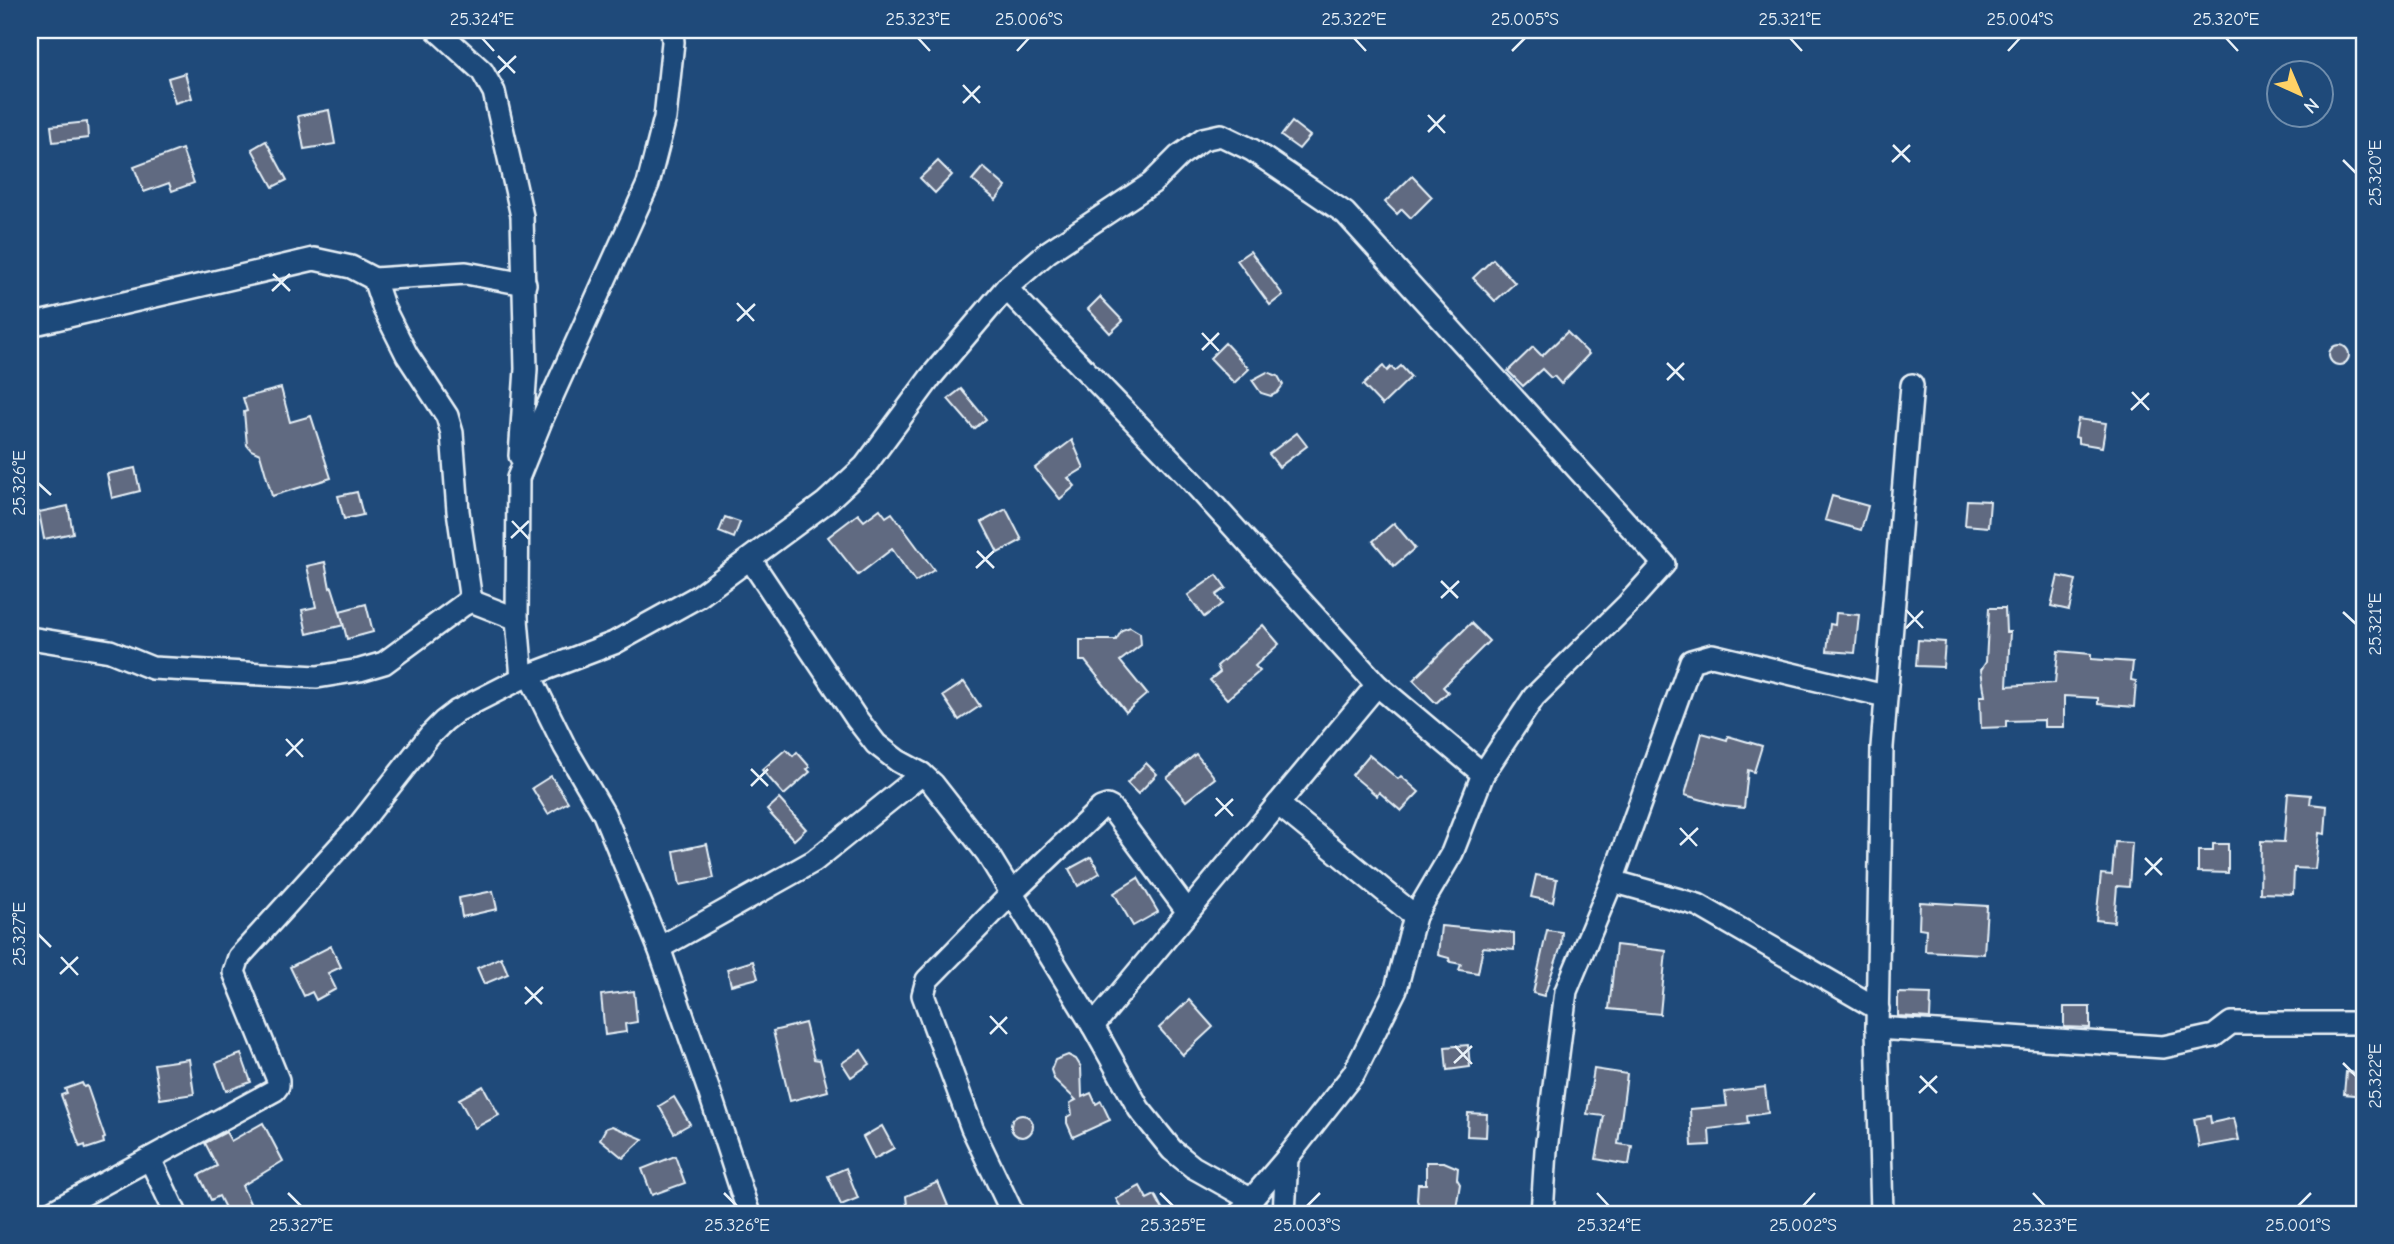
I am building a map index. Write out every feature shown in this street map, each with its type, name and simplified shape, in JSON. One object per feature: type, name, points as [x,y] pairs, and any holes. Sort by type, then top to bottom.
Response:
[{"type":"street","points":[[438,30],[482,71],[494,92],[522,216],[526,369],[518,478],[517,619],[526,677],[604,814],[659,948],[749,1214]]},
{"type":"street","points":[[518,478],[648,184],[665,118],[672,30]]},
{"type":"street","points":[[48,1214],[275,1090],[278,1080],[234,972],[239,957],[360,824],[430,735],[457,711],[526,677],[614,643],[699,596],[824,503],[865,466],[930,377],[1006,288],[1048,252],[1152,183],[1179,156],[1203,139],[1221,135],[1252,150],[1345,213],[1664,564],[1627,605],[1534,697],[1483,774],[1452,853],[1415,916],[1396,989],[1354,1073],[1245,1207],[1172,1150],[1139,1109],[1093,1026],[987,853],[922,774],[898,761],[876,744],[750,559]]},
{"type":"street","points":[[30,325],[314,259],[351,267],[374,279],[466,273],[524,284]]},
{"type":"street","points":[[374,279],[384,309],[407,355],[447,416],[452,433],[458,511],[471,601]]},
{"type":"street","points":[[1006,288],[1191,480],[1377,685],[1483,774]]},
{"type":"street","points":[[1882,1214],[1878,1018],[1885,696],[1912,385]]},
{"type":"street","points":[[30,638],[110,652],[152,668],[317,677],[384,663],[471,601],[517,619]]},
{"type":"street","points":[[1542,1214],[1546,1150],[1566,991],[1612,881],[1690,661],[1712,655],[1885,696]]},
{"type":"street","points":[[1093,1026],[1377,685]]},
{"type":"street","points":[[659,948],[814,861],[922,774]]},
{"type":"street","points":[[1278,804],[1415,916]]},
{"type":"street","points":[[1013,1214],[972,1128],[923,995],[927,980],[1012,893],[1101,808],[1107,806],[1188,912]]},
{"type":"street","points":[[1612,881],[1698,905],[1878,1018],[2164,1047],[2214,1036],[2231,1023],[2364,1023]]},
{"type":"street","points":[[1284,1214],[1287,1158]]},
{"type":"street","points":[[150,1159],[176,1214]]},
{"type":"building","points":[[185,73],[192,98],[175,103],[168,78]]},
{"type":"building","points":[[329,110],[335,144],[304,149],[298,116]]},
{"type":"building","points":[[87,122],[88,138],[53,142],[51,126]]},
{"type":"building","points":[[1292,122],[1310,136],[1299,149],[1281,136]]},
{"type":"building","points":[[266,141],[287,180],[273,187],[252,149]]},
{"type":"building","points":[[182,149],[194,183],[172,191],[169,183],[144,192],[134,167]]},
{"type":"building","points":[[938,161],[952,175],[935,193],[920,178]]},
{"type":"building","points":[[983,167],[1006,187],[996,200],[972,180]]},
{"type":"building","points":[[1412,176],[1432,197],[1411,218],[1402,209],[1397,214],[1385,202]]},
{"type":"building","points":[[1250,251],[1283,295],[1270,305],[1237,260]]},
{"type":"building","points":[[1493,259],[1515,283],[1495,301],[1473,278]]},
{"type":"building","points":[[1100,297],[1123,321],[1110,333],[1088,309]]},
{"type":"building","points":[[1567,332],[1589,354],[1561,384],[1542,369],[1523,386],[1508,371],[1533,347],[1542,356]]},
{"type":"building","points":[[1225,343],[1249,369],[1234,383],[1210,358]]},
{"type":"building","points":[[2339,345],[2346,348],[2349,355],[2346,362],[2339,365],[2332,362],[2329,355],[2332,348]]},
{"type":"building","points":[[1383,366],[1387,371],[1391,367],[1395,371],[1401,366],[1411,377],[1382,405],[1363,385]]},
{"type":"building","points":[[1267,372],[1278,376],[1283,385],[1271,396],[1261,393],[1252,380]]},
{"type":"building","points":[[281,388],[290,422],[311,416],[331,478],[272,496],[260,454],[247,445],[244,412],[247,411],[243,398]]},
{"type":"building","points":[[961,389],[986,419],[974,429],[948,399]]},
{"type":"building","points":[[2078,419],[2106,423],[2102,447],[2078,443],[2078,438],[2075,437]]},
{"type":"building","points":[[1297,433],[1307,446],[1279,467],[1269,454]]},
{"type":"building","points":[[1072,440],[1084,468],[1068,478],[1075,486],[1060,499],[1035,468]]},
{"type":"building","points":[[135,468],[140,491],[112,498],[107,474]]},
{"type":"building","points":[[357,492],[363,515],[344,519],[338,496]]},
{"type":"building","points":[[1832,496],[1868,506],[1861,530],[1825,520]]},
{"type":"building","points":[[1967,500],[1990,501],[1988,527],[1965,525]]},
{"type":"building","points":[[68,506],[73,533],[44,539],[39,512]]},
{"type":"building","points":[[880,509],[886,517],[892,513],[934,570],[915,582],[892,549],[858,575],[828,537],[858,514],[864,521]]},
{"type":"building","points":[[1006,509],[1022,540],[998,553],[982,522]]},
{"type":"building","points":[[725,517],[740,522],[734,538],[719,532]]},
{"type":"building","points":[[1394,523],[1415,548],[1394,566],[1373,541]]},
{"type":"building","points":[[325,562],[330,588],[332,587],[344,625],[307,634],[302,610],[316,607],[307,566]]},
{"type":"building","points":[[1217,575],[1226,588],[1216,595],[1222,604],[1204,617],[1188,595]]},
{"type":"building","points":[[2058,576],[2076,580],[2069,610],[2051,606]]},
{"type":"building","points":[[366,604],[373,632],[347,639],[340,611]]},
{"type":"building","points":[[1989,608],[2005,608],[2006,632],[2010,632],[2007,686],[2055,683],[2058,651],[2091,654],[2091,659],[2133,662],[2131,680],[2136,681],[2134,707],[2098,704],[2098,698],[2064,696],[2064,727],[2044,727],[2044,720],[2006,721],[2006,727],[1981,728],[1980,696],[1985,696],[1981,670],[1986,662]]},
{"type":"building","points":[[1836,613],[1859,615],[1855,653],[1827,651],[1830,624],[1835,625]]},
{"type":"building","points":[[1471,623],[1489,641],[1443,687],[1448,692],[1436,703],[1413,680]]},
{"type":"building","points":[[1263,625],[1279,644],[1255,666],[1260,671],[1227,699],[1210,680],[1220,672],[1217,666]]},
{"type":"building","points":[[1130,627],[1140,633],[1141,645],[1120,661],[1147,694],[1126,712],[1085,661],[1080,661],[1080,640],[1116,640],[1122,630]]},
{"type":"building","points":[[1918,640],[1945,642],[1943,667],[1916,666]]},
{"type":"building","points":[[964,682],[980,706],[959,720],[943,696]]},
{"type":"building","points":[[1702,733],[1727,740],[1728,736],[1762,746],[1754,772],[1748,770],[1744,808],[1724,806],[1685,795]]},
{"type":"building","points":[[786,749],[793,756],[797,752],[810,767],[807,769],[810,772],[784,795],[762,770]]},
{"type":"building","points":[[1196,754],[1215,778],[1186,801],[1167,778]]},
{"type":"building","points":[[1369,755],[1398,779],[1401,776],[1419,792],[1401,811],[1379,792],[1377,796],[1352,775]]},
{"type":"building","points":[[1146,763],[1157,774],[1138,794],[1127,783]]},
{"type":"building","points":[[551,776],[568,802],[548,814],[532,788]]},
{"type":"building","points":[[2288,793],[2311,795],[2310,804],[2327,806],[2325,834],[2319,833],[2315,869],[2294,868],[2293,894],[2260,893],[2261,841],[2284,842]]},
{"type":"building","points":[[779,799],[806,829],[794,840],[767,810]]},
{"type":"building","points":[[2115,842],[2132,843],[2129,887],[2117,886],[2114,922],[2096,920],[2101,874],[2112,875]]},
{"type":"building","points":[[707,844],[714,878],[680,885],[674,851]]},
{"type":"building","points":[[2213,844],[2228,844],[2228,873],[2198,872],[2198,851],[2213,851]]},
{"type":"building","points":[[1091,857],[1100,873],[1078,886],[1069,869]]},
{"type":"building","points":[[1536,875],[1557,879],[1553,902],[1531,897]]},
{"type":"building","points":[[1138,878],[1158,912],[1133,926],[1114,893]]},
{"type":"building","points":[[493,891],[497,909],[462,917],[459,898]]},
{"type":"building","points":[[1920,902],[1987,906],[1984,954],[1925,951],[1926,929],[1919,928]]},
{"type":"building","points":[[1441,926],[1514,933],[1514,950],[1483,947],[1478,973],[1459,970],[1461,964],[1450,962],[1449,958],[1438,955]]},
{"type":"building","points":[[1547,930],[1562,932],[1561,946],[1544,996],[1533,993]]},
{"type":"building","points":[[1616,945],[1666,951],[1660,1014],[1609,1009]]},
{"type":"building","points":[[331,946],[341,967],[328,973],[336,989],[316,1000],[312,992],[304,996],[290,967]]},
{"type":"building","points":[[501,957],[508,974],[484,984],[477,968]]},
{"type":"building","points":[[753,961],[758,978],[731,985],[727,969]]},
{"type":"building","points":[[634,991],[637,1022],[625,1024],[626,1032],[605,1035],[601,995]]},
{"type":"building","points":[[1898,993],[1931,994],[1930,1018],[1898,1016]]},
{"type":"building","points":[[1189,1000],[1213,1027],[1183,1055],[1159,1028]]},
{"type":"building","points":[[2064,1007],[2090,1007],[2090,1028],[2064,1027]]},
{"type":"building","points":[[805,1023],[814,1059],[820,1060],[828,1091],[790,1101],[773,1031]]},
{"type":"building","points":[[1468,1045],[1470,1067],[1447,1070],[1445,1047]]},
{"type":"building","points":[[861,1050],[870,1064],[851,1077],[842,1063]]},
{"type":"building","points":[[241,1054],[251,1082],[226,1091],[216,1063]]},
{"type":"building","points":[[1068,1055],[1076,1059],[1081,1067],[1082,1097],[1091,1093],[1096,1104],[1101,1101],[1110,1120],[1073,1137],[1067,1117],[1072,1114],[1070,1103],[1076,1100],[1054,1079],[1051,1070],[1055,1060]]},
{"type":"building","points":[[189,1059],[194,1094],[160,1099],[154,1064]]},
{"type":"building","points":[[1594,1069],[1627,1074],[1618,1144],[1632,1146],[1629,1165],[1596,1159],[1604,1116],[1587,1114]]},
{"type":"building","points":[[2346,1072],[2364,1073],[2364,1096],[2344,1094]]},
{"type":"building","points":[[82,1083],[84,1087],[87,1086],[105,1138],[104,1143],[86,1149],[85,1145],[80,1147],[61,1095],[67,1093],[65,1089]]},
{"type":"building","points":[[483,1086],[499,1115],[475,1128],[459,1099]]},
{"type":"building","points":[[1765,1087],[1768,1113],[1747,1116],[1748,1124],[1709,1129],[1710,1145],[1692,1146],[1690,1109],[1727,1106],[1725,1092]]},
{"type":"building","points":[[674,1097],[690,1124],[674,1133],[659,1106]]},
{"type":"building","points":[[1468,1113],[1487,1114],[1486,1137],[1467,1136]]},
{"type":"building","points":[[1022,1115],[1030,1118],[1033,1126],[1030,1134],[1022,1137],[1014,1134],[1011,1126],[1014,1118]]},
{"type":"building","points":[[2210,1116],[2211,1123],[2234,1118],[2239,1140],[2199,1147],[2194,1119]]},
{"type":"building","points":[[263,1123],[283,1161],[242,1186],[255,1214],[228,1214],[219,1196],[211,1200],[199,1175],[217,1166],[205,1143],[226,1132],[231,1141]]},
{"type":"building","points":[[612,1126],[643,1139],[623,1158],[600,1139],[606,1128]]},
{"type":"building","points":[[882,1126],[894,1148],[874,1159],[863,1137]]},
{"type":"building","points":[[675,1156],[685,1183],[652,1195],[642,1169]]},
{"type":"building","points":[[1426,1162],[1444,1162],[1458,1168],[1457,1179],[1460,1184],[1455,1214],[1420,1208],[1417,1200],[1418,1184],[1426,1184]]},
{"type":"building","points":[[846,1168],[858,1198],[841,1205],[828,1176]]},
{"type":"building","points":[[938,1182],[948,1206],[928,1214],[908,1214],[906,1196]]},
{"type":"building","points":[[1140,1186],[1147,1199],[1155,1195],[1165,1214],[1117,1214],[1123,1211],[1116,1199]]}]
